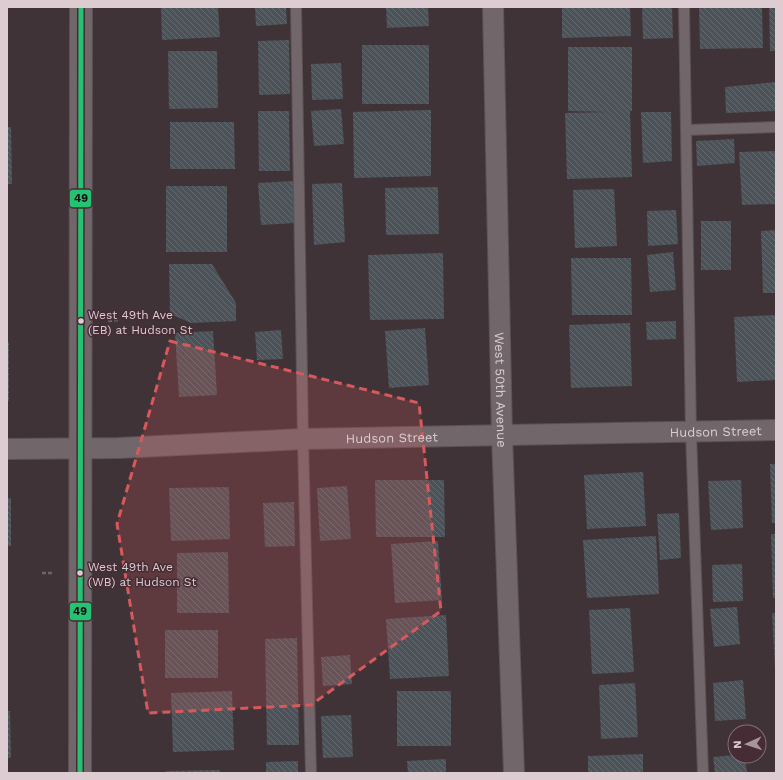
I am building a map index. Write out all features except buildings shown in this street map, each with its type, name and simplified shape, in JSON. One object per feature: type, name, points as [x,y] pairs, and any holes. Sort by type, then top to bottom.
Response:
[{"type":"street","points":[[80,773],[81,7]]},
{"type":"street","name":"West 50th Avenue","points":[[493,7],[502,435],[514,773]]},
{"type":"street","name":"Hudson Street","points":[[7,449],[119,448],[303,439],[691,433],[776,430]]},
{"type":"lane","points":[[296,7],[303,439],[311,773]]},
{"type":"lane","points":[[684,7],[691,433],[703,773]]},
{"type":"lane","points":[[686,130],[776,127]]},
{"type":"path","points":[[108,321],[119,320]]},
{"type":"path","points":[[42,573],[52,573]]},
{"type":"highlighted area","points":[[170,341],[419,403],[441,611],[311,705],[148,713],[117,524]]},
{"type":"transit line","name":"49","points":[[80,773],[81,7]]},
{"type":"place","name":"West 49th Ave (EB) at Hudson St","points":[[81,321]]},
{"type":"place","name":"West 49th Ave (WB) at Hudson St","points":[[80,573]]}]
